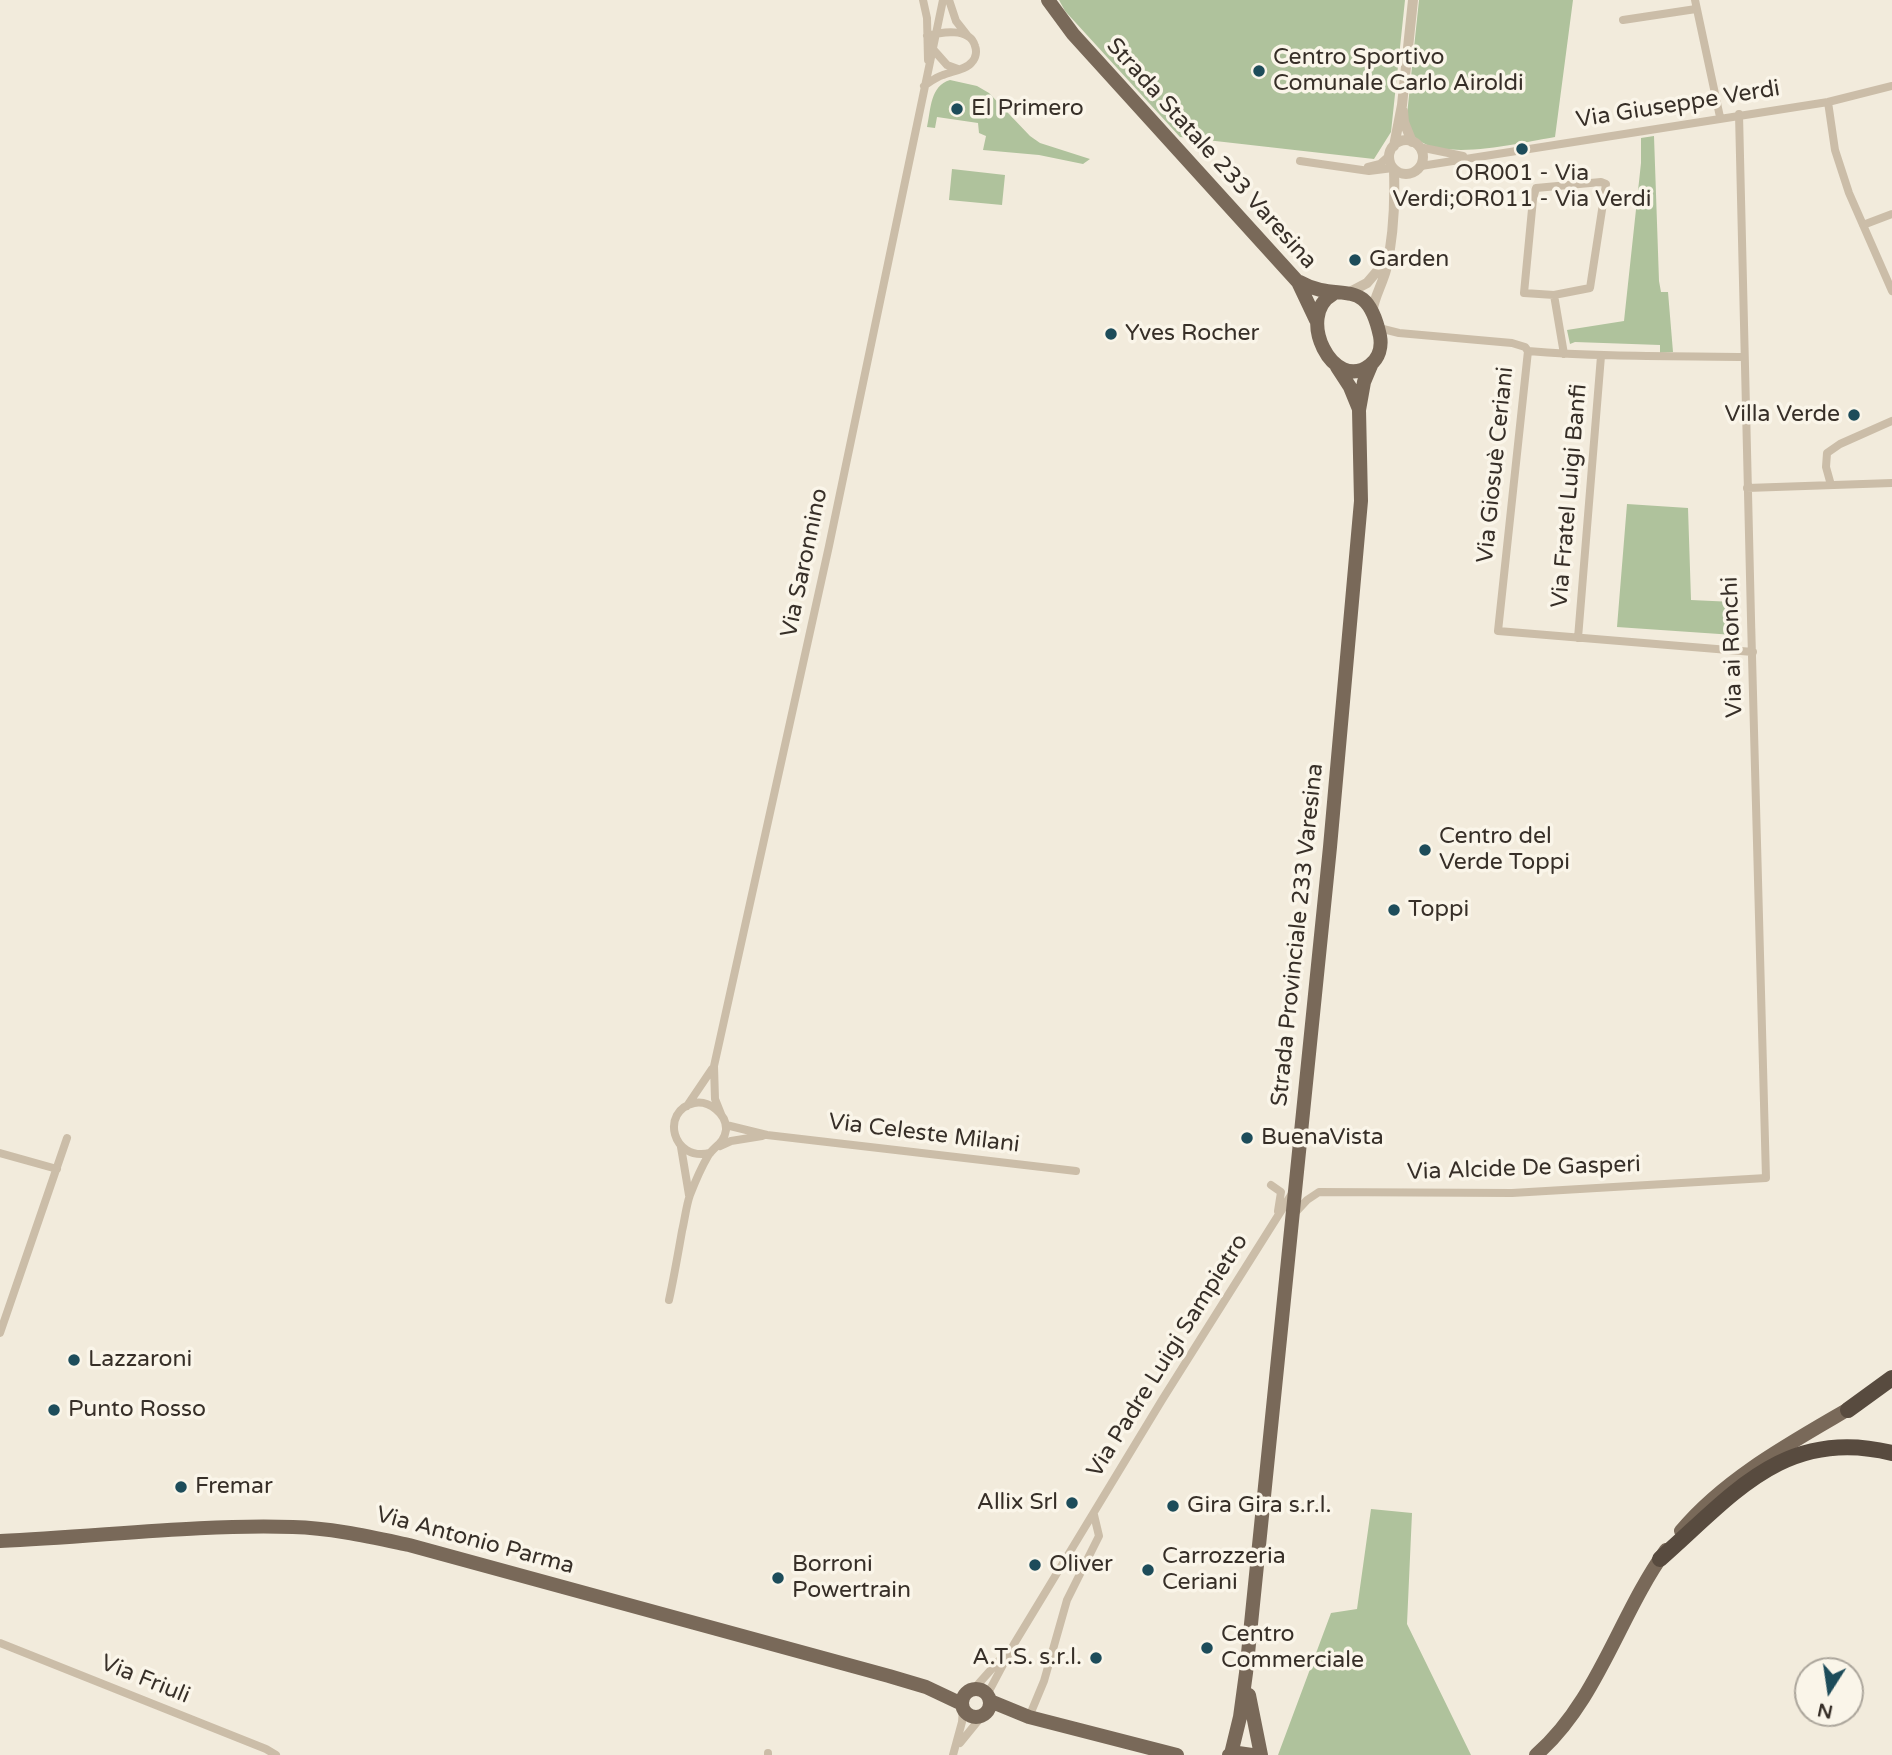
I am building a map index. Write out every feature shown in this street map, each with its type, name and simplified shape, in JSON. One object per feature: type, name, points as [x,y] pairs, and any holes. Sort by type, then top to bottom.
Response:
[{"type":"highway","points":[[1848,1410],[1892,1378]]},
{"type":"highway","points":[[1660,1559],[1727,1497],[1791,1457],[1835,1448],[1857,1447],[1892,1453]]},
{"type":"main road","name":"Strada Statale 233 Varesina","points":[[1039,0],[1064,23],[1298,282],[1316,320]]},
{"type":"main road","name":"Strada Statale 233 Varesina","points":[[1048,0],[1064,23]]},
{"type":"main road","points":[[1298,282],[1314,290],[1333,294],[1350,292],[1362,297],[1374,320],[1379,352],[1364,382],[1359,410]]},
{"type":"main road","points":[[1333,294],[1322,303],[1316,320],[1326,352],[1350,387],[1359,410]]},
{"type":"main road","points":[[1337,366],[1354,371],[1372,363]]},
{"type":"main road","name":"Strada Provinciale 233 Varesina","points":[[1230,1755],[1247,1673],[1330,847],[1361,501],[1359,410]]},
{"type":"main road","points":[[1536,1755],[1561,1728],[1585,1694],[1660,1559],[1687,1524],[1728,1486],[1786,1447],[1892,1384]]},
{"type":"main road","name":"Via Antonio Parma","points":[[0,1542],[210,1527],[295,1527],[336,1531],[409,1545],[926,1687],[973,1690]]},
{"type":"main road","name":"Strada Provinciale 233 Varesina","points":[[1247,1673],[1250,1709],[1261,1755]]},
{"type":"main road","name":"Via Antonio Parma","points":[[926,1687],[963,1707]]},
{"type":"main road","points":[[981,1690],[986,1706],[973,1717],[963,1707],[966,1694],[981,1690]]},
{"type":"main road","points":[[986,1706],[1177,1755]]},
{"type":"main road","points":[[1230,1755],[1252,1755]]},
{"type":"street","name":"Via Saronnino","points":[[923,0],[931,41]]},
{"type":"street","name":"Via Saronnino","points":[[669,1300],[689,1196],[714,1150],[723,1140],[726,1125],[714,1091],[714,1066],[829,546],[928,67],[931,41],[943,0]]},
{"type":"street","points":[[924,86],[941,75],[967,66],[975,58],[975,45],[956,21],[948,0]]},
{"type":"street","points":[[1413,0],[1402,105],[1392,151],[1395,196],[1384,276],[1374,298],[1374,320],[1387,331],[1512,343],[1525,347],[1528,351]]},
{"type":"street","points":[[1623,20],[1695,5],[1720,117]]},
{"type":"street","points":[[958,69],[947,65],[931,41],[957,33],[967,35]]},
{"type":"street","name":"Via Giuseppe Verdi","points":[[1421,166],[1828,102],[1892,86]]},
{"type":"street","points":[[1828,102],[1835,150],[1863,225],[1892,291]]},
{"type":"street","points":[[1395,196],[1408,174],[1421,166],[1423,156],[1404,122],[1402,105]]},
{"type":"street","name":"Via ai Ronchi","points":[[1739,114],[1743,356],[1766,1178]]},
{"type":"street","points":[[1360,168],[1374,167],[1403,141],[1416,144]]},
{"type":"street","name":"Via Giuseppe Verdi","points":[[1416,144],[1469,158]]},
{"type":"street","points":[[1300,161],[1374,171],[1394,169],[1408,174]]},
{"type":"street","points":[[1601,182],[1606,184],[1590,289],[1554,295],[1524,293],[1536,188],[1601,182]]},
{"type":"street","points":[[1863,225],[1892,214]]},
{"type":"street","points":[[1350,292],[1367,283],[1387,260]]},
{"type":"street","points":[[1554,295],[1564,354]]},
{"type":"street","name":"Via Giosuè Ceriani","points":[[1578,638],[1498,631],[1528,351],[1601,356],[1743,356]]},
{"type":"street","name":"Via Fratel Luigi Banfi","points":[[1578,638],[1601,356]]},
{"type":"street","points":[[1831,485],[1826,467],[1827,453],[1840,444],[1892,421]]},
{"type":"street","points":[[1748,488],[1892,483]]},
{"type":"street","points":[[1578,638],[1753,652]]},
{"type":"street","name":"Via Saronnino","points":[[689,1196],[681,1147],[674,1129],[675,1120],[714,1066]]},
{"type":"street","points":[[687,1106],[702,1103],[711,1105],[721,1114]]},
{"type":"street","points":[[726,1125],[767,1135]]},
{"type":"street","points":[[681,1147],[695,1154],[714,1150],[731,1142],[767,1135]]},
{"type":"street","name":"Via Celeste Milani","points":[[767,1135],[1076,1171]]},
{"type":"street","points":[[0,1333],[2,1320],[67,1138]]},
{"type":"street","points":[[0,1153],[57,1169]]},
{"type":"street","name":"Via Alcide De Gasperi","points":[[1292,1216],[1307,1200],[1320,1192],[1512,1193],[1766,1178]]},
{"type":"street","points":[[1271,1185],[1281,1192],[1276,1217]]},
{"type":"street","name":"Via Padre Luigi Sampietro","points":[[955,1752],[986,1706],[1014,1644],[1162,1399],[1295,1189]]},
{"type":"street","name":"Via Padre Luigi Sampietro","points":[[1029,1717],[1044,1681],[1068,1600],[1099,1536],[1094,1515]]},
{"type":"street","name":"Via Friuli","points":[[0,1643],[267,1749],[275,1755]]},
{"type":"street","name":"Via Padre Luigi Sampietro","points":[[973,1690],[1014,1644]]},
{"type":"street","name":"Via Padre Luigi Sampietro","points":[[955,1752],[963,1707]]},
{"type":"green space","name":"Centro Sportivo Comunale Carlo Airoldi","points":[[1059,0],[1405,0],[1391,132],[1374,159],[1180,137],[1065,11]]},
{"type":"green space","points":[[1419,0],[1573,0],[1555,137],[1501,147],[1457,150],[1437,148],[1422,142],[1411,132],[1407,115]]},
{"type":"green space","points":[[950,80],[977,86],[989,93],[1040,143],[1090,159],[1083,164],[1039,155],[983,150],[986,136],[979,133],[978,123],[937,117],[935,128],[927,127],[935,93],[943,83]]},
{"type":"green space","points":[[1654,136],[1659,281],[1661,292],[1668,292],[1673,352],[1660,353],[1660,345],[1570,344],[1567,330],[1624,321],[1641,163],[1641,138]]},
{"type":"green space","points":[[952,169],[1005,175],[1002,205],[949,200]]},
{"type":"green space","points":[[1627,504],[1688,508],[1691,600],[1734,602],[1734,635],[1617,627]]},
{"type":"green space","points":[[1371,1509],[1412,1513],[1407,1624],[1471,1755],[1278,1755],[1331,1613],[1357,1609]]},
{"type":"place","name":"Centro Sportivo Comunale Carlo Airoldi","points":[[1259,71]]},
{"type":"place","name":"El Primero","points":[[957,109]]},
{"type":"place","name":"OR001 - Via Verdi;OR011 - Via Verdi","points":[[1522,149]]},
{"type":"place","name":"Garden","points":[[1355,260]]},
{"type":"place","name":"Yves Rocher","points":[[1111,334]]},
{"type":"place","name":"Villa Verde","points":[[1854,415]]},
{"type":"place","name":"Centro del Verde Toppi","points":[[1425,850]]},
{"type":"place","name":"Toppi","points":[[1394,910]]},
{"type":"place","name":"BuenaVista","points":[[1247,1138]]},
{"type":"place","name":"Lazzaroni","points":[[74,1360]]},
{"type":"place","name":"Punto Rosso","points":[[54,1410]]},
{"type":"place","name":"Fremar","points":[[181,1487]]},
{"type":"place","name":"Allix Srl","points":[[1072,1503]]},
{"type":"place","name":"Gira Gira s.r.l.","points":[[1173,1506]]},
{"type":"place","name":"Oliver","points":[[1035,1565]]},
{"type":"place","name":"Carrozzeria Ceriani","points":[[1148,1570]]},
{"type":"place","name":"Borroni Powertrain","points":[[778,1578]]},
{"type":"place","name":"Centro Commerciale","points":[[1207,1648]]},
{"type":"place","name":"A.T.S. s.r.l.","points":[[1096,1658]]}]
